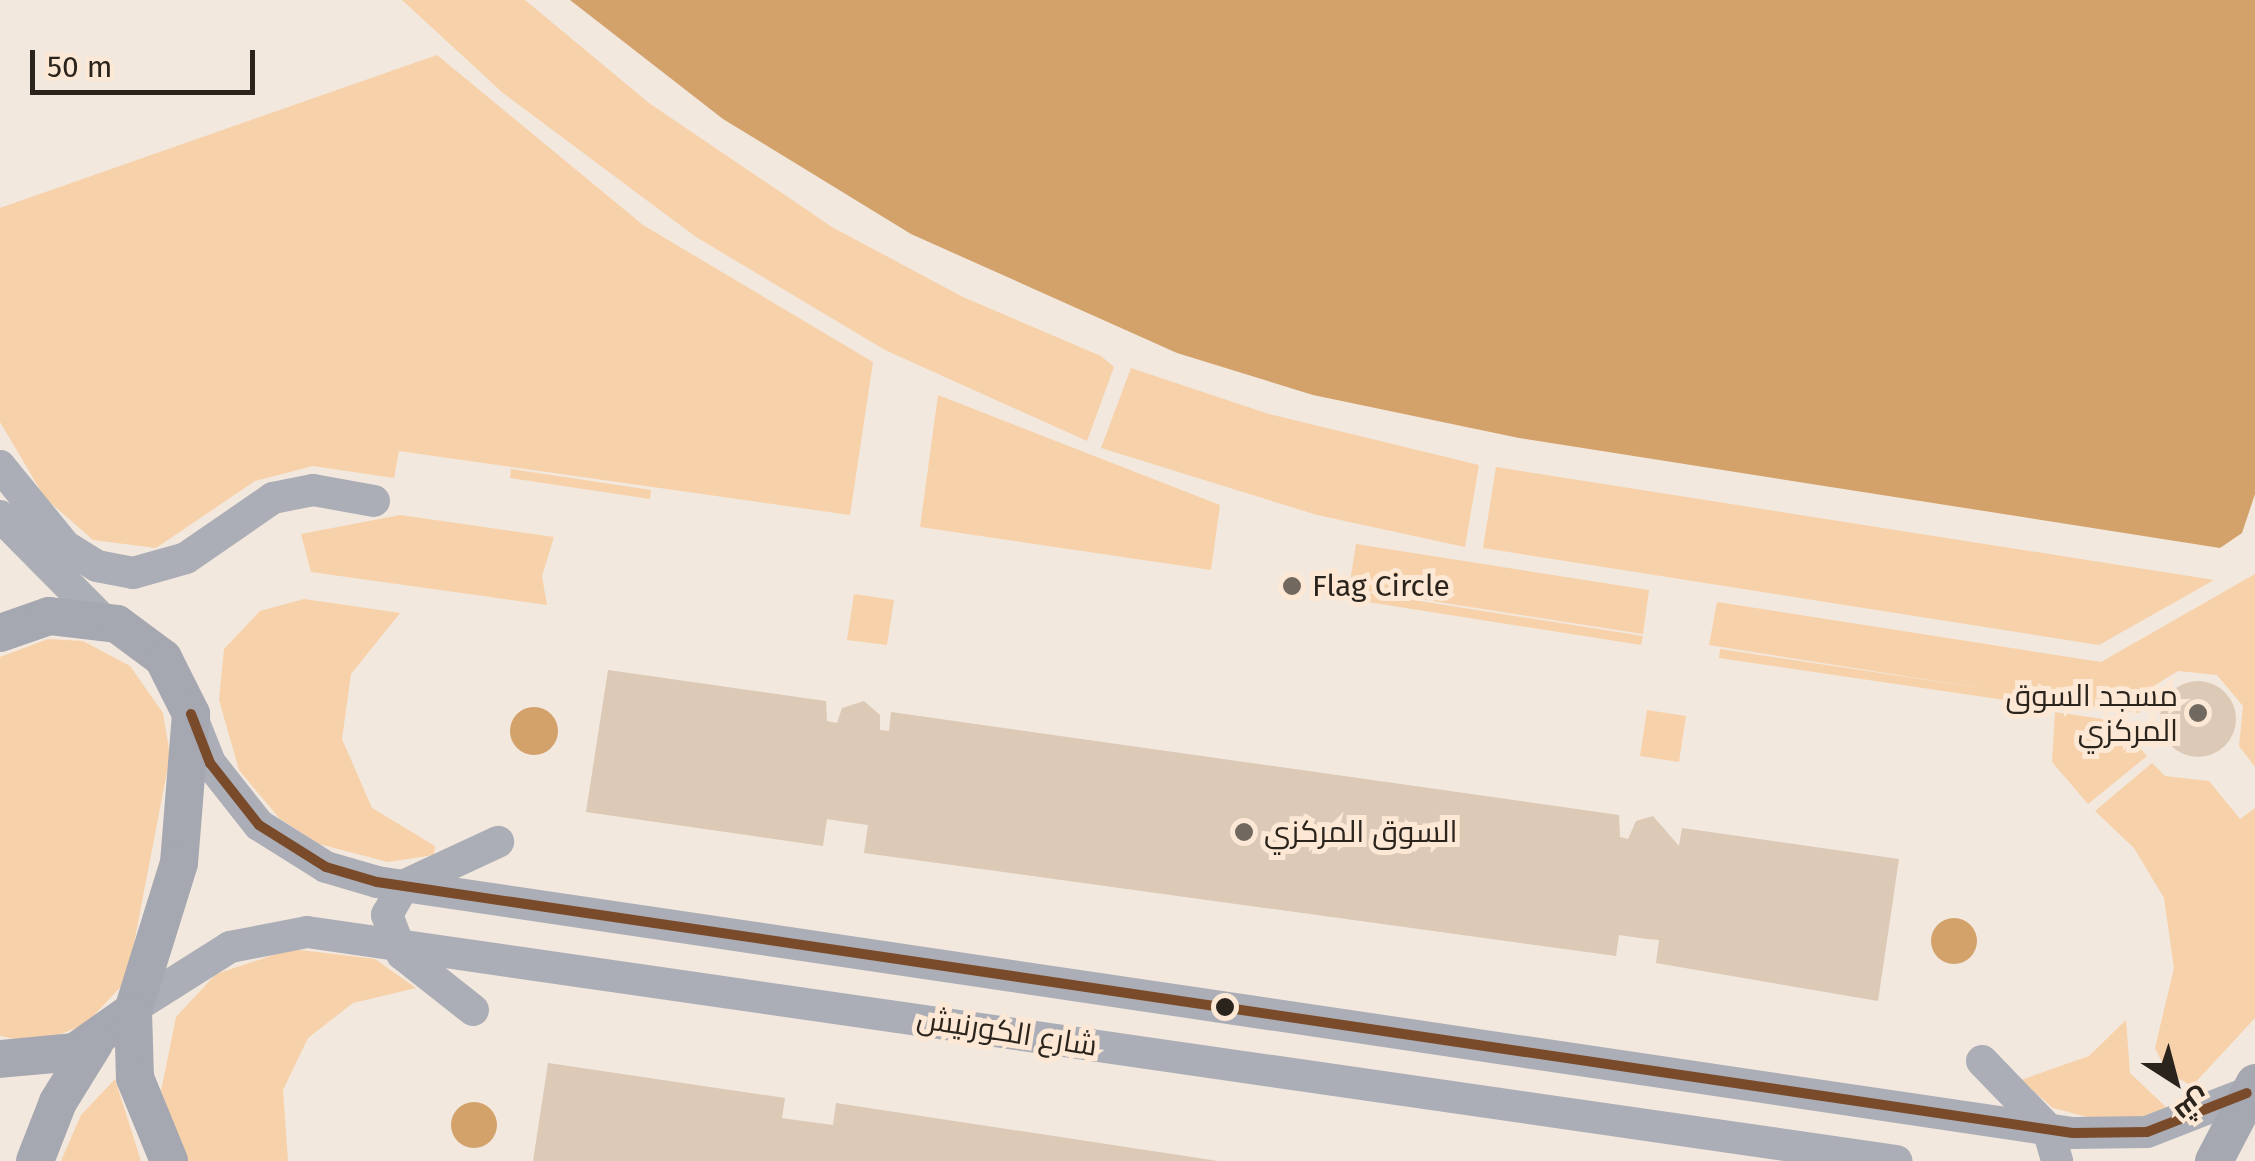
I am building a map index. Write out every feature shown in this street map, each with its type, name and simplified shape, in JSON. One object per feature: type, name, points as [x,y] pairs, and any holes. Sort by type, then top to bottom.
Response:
[{"type":"main road","points":[[0,466],[65,546],[114,571],[169,566],[254,507],[293,492],[334,491],[374,501]]},
{"type":"main road","points":[[0,516],[102,619],[163,658],[191,714],[179,863],[134,1009],[136,1078],[169,1161]]},
{"type":"main road","points":[[0,633],[49,616],[102,619]]},
{"type":"main road","name":"شارع الكورنيش","points":[[191,714],[224,785],[279,841],[326,867],[403,886],[2048,1128],[2147,1132],[2251,1088]]},
{"type":"main road","points":[[473,1010],[390,940],[389,907],[403,886],[498,842]]},
{"type":"main road","name":"شارع الكورنيش","points":[[134,1009],[248,940],[306,932],[390,940],[1897,1161]]},
{"type":"main road","points":[[36,1161],[58,1102],[95,1042],[134,1009]]},
{"type":"main road","points":[[0,1059],[52,1059],[95,1042]]},
{"type":"main road","points":[[1982,1061],[2048,1128],[2057,1161]]},
{"type":"main road","points":[[2214,1161],[2251,1088]]},
{"type":"shaded area","points":[[402,0],[525,0],[649,103],[832,227],[963,297],[1101,356],[1114,367],[1087,441],[885,350],[696,237],[503,93]]},
{"type":"shaded area","points":[[570,0],[2255,0],[2255,494],[2242,533],[2220,548],[1519,438],[1313,395],[1177,353],[911,234],[723,119]]},
{"type":"shaded area","points":[[437,55],[643,225],[873,362],[850,515],[399,451],[394,478],[313,466],[255,481],[156,548],[93,540],[45,498],[0,422],[0,208]]},
{"type":"shaded area","points":[[1131,368],[1269,414],[1479,465],[1465,547],[1317,515],[1101,448]]},
{"type":"shaded area","points":[[938,395],[1220,505],[1211,570],[920,527]]},
{"type":"shaded area","points":[[1496,467],[2214,580],[2099,645],[1483,548]]},
{"type":"shaded area","points":[[511,469],[651,490],[650,499],[510,478]]},
{"type":"shaded area","points":[[400,515],[554,537],[542,576],[547,605],[311,572],[301,534]]},
{"type":"shaded area","points":[[1356,544],[1649,590],[1643,634],[1349,588]]},
{"type":"shaded area","points":[[2255,574],[2255,767],[2239,746],[2243,706],[2217,675],[2178,671],[2141,694],[2139,713],[1709,645],[1717,602],[2101,662]]},
{"type":"shaded area","points":[[1356,591],[1643,636],[1641,645],[1355,600]]},
{"type":"shaded area","points":[[854,594],[894,600],[887,645],[847,640]]},
{"type":"shaded area","points":[[304,599],[400,613],[351,674],[342,739],[372,808],[435,846],[434,855],[388,862],[319,844],[279,818],[239,770],[219,700],[224,649],[260,611]]},
{"type":"shaded area","points":[[48,639],[83,641],[130,666],[163,713],[170,756],[127,980],[86,1024],[51,1038],[16,1039],[0,1036],[0,657]]},
{"type":"shaded area","points":[[1720,649],[2041,697],[2039,705],[1719,658]]},
{"type":"shaded area","points":[[534,707],[551,714],[558,731],[551,748],[534,755],[517,748],[510,731],[517,714]]},
{"type":"shaded area","points":[[1647,710],[1686,716],[1679,762],[1640,756]]},
{"type":"shaded area","points":[[2055,712],[2116,721],[2147,756],[2088,804],[2052,762]]},
{"type":"shaded area","points":[[2152,763],[2165,776],[2209,781],[2240,819],[2255,808],[2255,1018],[2192,1086],[2167,1072],[2155,1048],[2174,968],[2164,898],[2134,848],[2095,811]]},
{"type":"shaded area","points":[[1954,918],[1970,925],[1977,941],[1970,957],[1954,964],[1938,957],[1931,941],[1938,925]]},
{"type":"shaded area","points":[[292,949],[375,959],[416,988],[353,1003],[308,1038],[283,1090],[288,1161],[187,1161],[161,1091],[176,1017],[216,974]]},
{"type":"shaded area","points":[[2126,1020],[2130,1073],[2167,1108],[2146,1118],[2091,1118],[2053,1108],[2021,1080],[2089,1056]]},
{"type":"shaded area","points":[[115,1079],[141,1161],[61,1161],[81,1115]]},
{"type":"shaded area","points":[[474,1102],[491,1108],[497,1125],[491,1142],[474,1148],[457,1142],[451,1125],[457,1108]]},
{"type":"building","name":"السوق المركزي","points":[[608,670],[826,701],[827,721],[837,723],[842,708],[864,701],[880,715],[880,730],[889,731],[891,712],[1619,815],[1620,837],[1628,839],[1636,821],[1653,816],[1679,846],[1682,828],[1899,859],[1878,1001],[1656,963],[1659,940],[1619,935],[1616,956],[864,853],[868,825],[827,819],[823,846],[586,812]]},
{"type":"building","name":"مسجد السوق المركزي","points":[[2198,681],[2225,692],[2236,719],[2225,746],[2198,757],[2171,746],[2160,719],[2171,692]]},
{"type":"building","points":[[548,1063],[785,1098],[782,1118],[833,1125],[836,1103],[1218,1161],[533,1161]]},
{"type":"transit line","points":[[191,714],[210,763],[259,825],[326,867],[377,882],[2073,1133],[2147,1132],[2247,1093]]},
{"type":"place","name":"Flag Circle","points":[[1292,586]]},
{"type":"place","name":"مسجد السوق المركزي","points":[[2198,713]]},
{"type":"place","name":"السوق المركزي","points":[[1244,832]]}]
